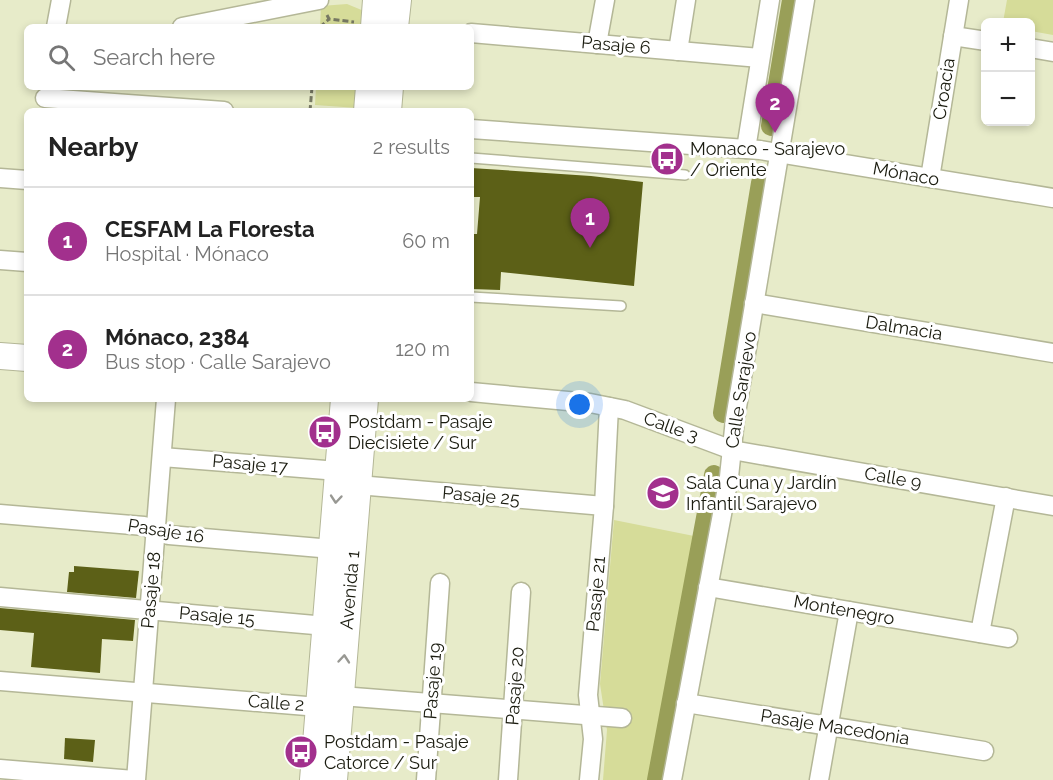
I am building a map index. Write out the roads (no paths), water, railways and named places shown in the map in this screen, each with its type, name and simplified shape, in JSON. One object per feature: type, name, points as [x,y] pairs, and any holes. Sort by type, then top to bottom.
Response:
[{"type":"street","points":[[57,24],[61,0]]},
{"type":"street","points":[[197,24],[318,0]]},
{"type":"street","points":[[383,21],[398,0]]},
{"type":"street","points":[[597,44],[604,0]]},
{"type":"street","points":[[678,51],[686,0]]},
{"type":"street","points":[[746,149],[770,0]]},
{"type":"street","name":"Calle Sarajevo","points":[[672,780],[729,477],[754,303],[805,0]]},
{"type":"street","name":"Croacia","points":[[930,178],[959,0]]},
{"type":"street","name":"Pasaje 6","points":[[474,33],[760,58]]},
{"type":"street","points":[[953,36],[981,40]]},
{"type":"street","points":[[1035,49],[1053,52]]},
{"type":"street","points":[[367,108],[369,90]]},
{"type":"street","points":[[388,108],[390,90]]},
{"type":"street","points":[[45,99],[130,95],[206,108]]},
{"type":"street","name":"Mónaco","points":[[474,129],[780,152],[1053,198]]},
{"type":"street","points":[[0,178],[24,180]]},
{"type":"street","points":[[0,260],[24,262]]},
{"type":"street","name":"Dalmacia","points":[[754,303],[1053,353]]},
{"type":"street","points":[[0,356],[24,358]]},
{"type":"street","points":[[474,392],[573,400],[609,407]]},
{"type":"street","name":"Pasaje 18","points":[[135,780],[166,402]]},
{"type":"street","name":"Avenida 1","points":[[313,780],[330,702],[348,478],[344,402]]},
{"type":"street","name":"Avenida 1","points":[[334,780],[326,626],[332,549],[364,402]]},
{"type":"street","name":"Calle 3","points":[[609,407],[625,410],[732,450]]},
{"type":"street","name":"Pasaje 21","points":[[589,780],[593,739],[588,695],[604,506],[609,407]]},
{"type":"street","name":"Calle 9","points":[[732,450],[1053,506]]},
{"type":"street","name":"Pasaje 17","points":[[162,457],[348,478]]},
{"type":"street","name":"Pasaje 25","points":[[348,478],[604,506]]},
{"type":"street","points":[[980,633],[1006,497]]},
{"type":"street","name":"Pasaje 16","points":[[0,514],[144,526],[169,535],[332,549]]},
{"type":"street","name":"Pasaje 19","points":[[426,780],[440,583]]},
{"type":"street","name":"Montenegro","points":[[708,587],[1008,638]]},
{"type":"street","name":"Pasaje 20","points":[[508,780],[521,592]]},
{"type":"street","name":"Pasaje 15","points":[[0,597],[326,626]]},
{"type":"street","points":[[819,780],[849,611]]},
{"type":"street","name":"Calle 2","points":[[0,681],[143,693],[330,702],[432,704],[622,718]]},
{"type":"street","name":"Pasaje Macedonia","points":[[686,703],[984,751]]},
{"type":"street","points":[[0,769],[135,780]]},
{"type":"lane","points":[[474,158],[685,175]]},
{"type":"lane","points":[[474,297],[621,306]]},
{"type":"waterway","points":[[771,126],[792,0]]},
{"type":"waterway","points":[[723,413],[761,183]]},
{"type":"waterway","points":[[657,780],[714,475]]},
{"type":"place","name":"Mónaco, 2384","points":[[775,133]]},
{"type":"place","name":"Monaco - Sarajevo / Oriente","points":[[667,159]]},
{"type":"place","name":"CESFAM La Floresta","points":[[590,248]]},
{"type":"place","name":"Postdam - Pasaje Diecisiete / Sur","points":[[325,432]]},
{"type":"place","name":"Sala Cuna y Jardín Infantil Sarajevo","points":[[663,493]]},
{"type":"place","name":"Postdam - Pasaje Catorce / Sur","points":[[301,752]]}]
